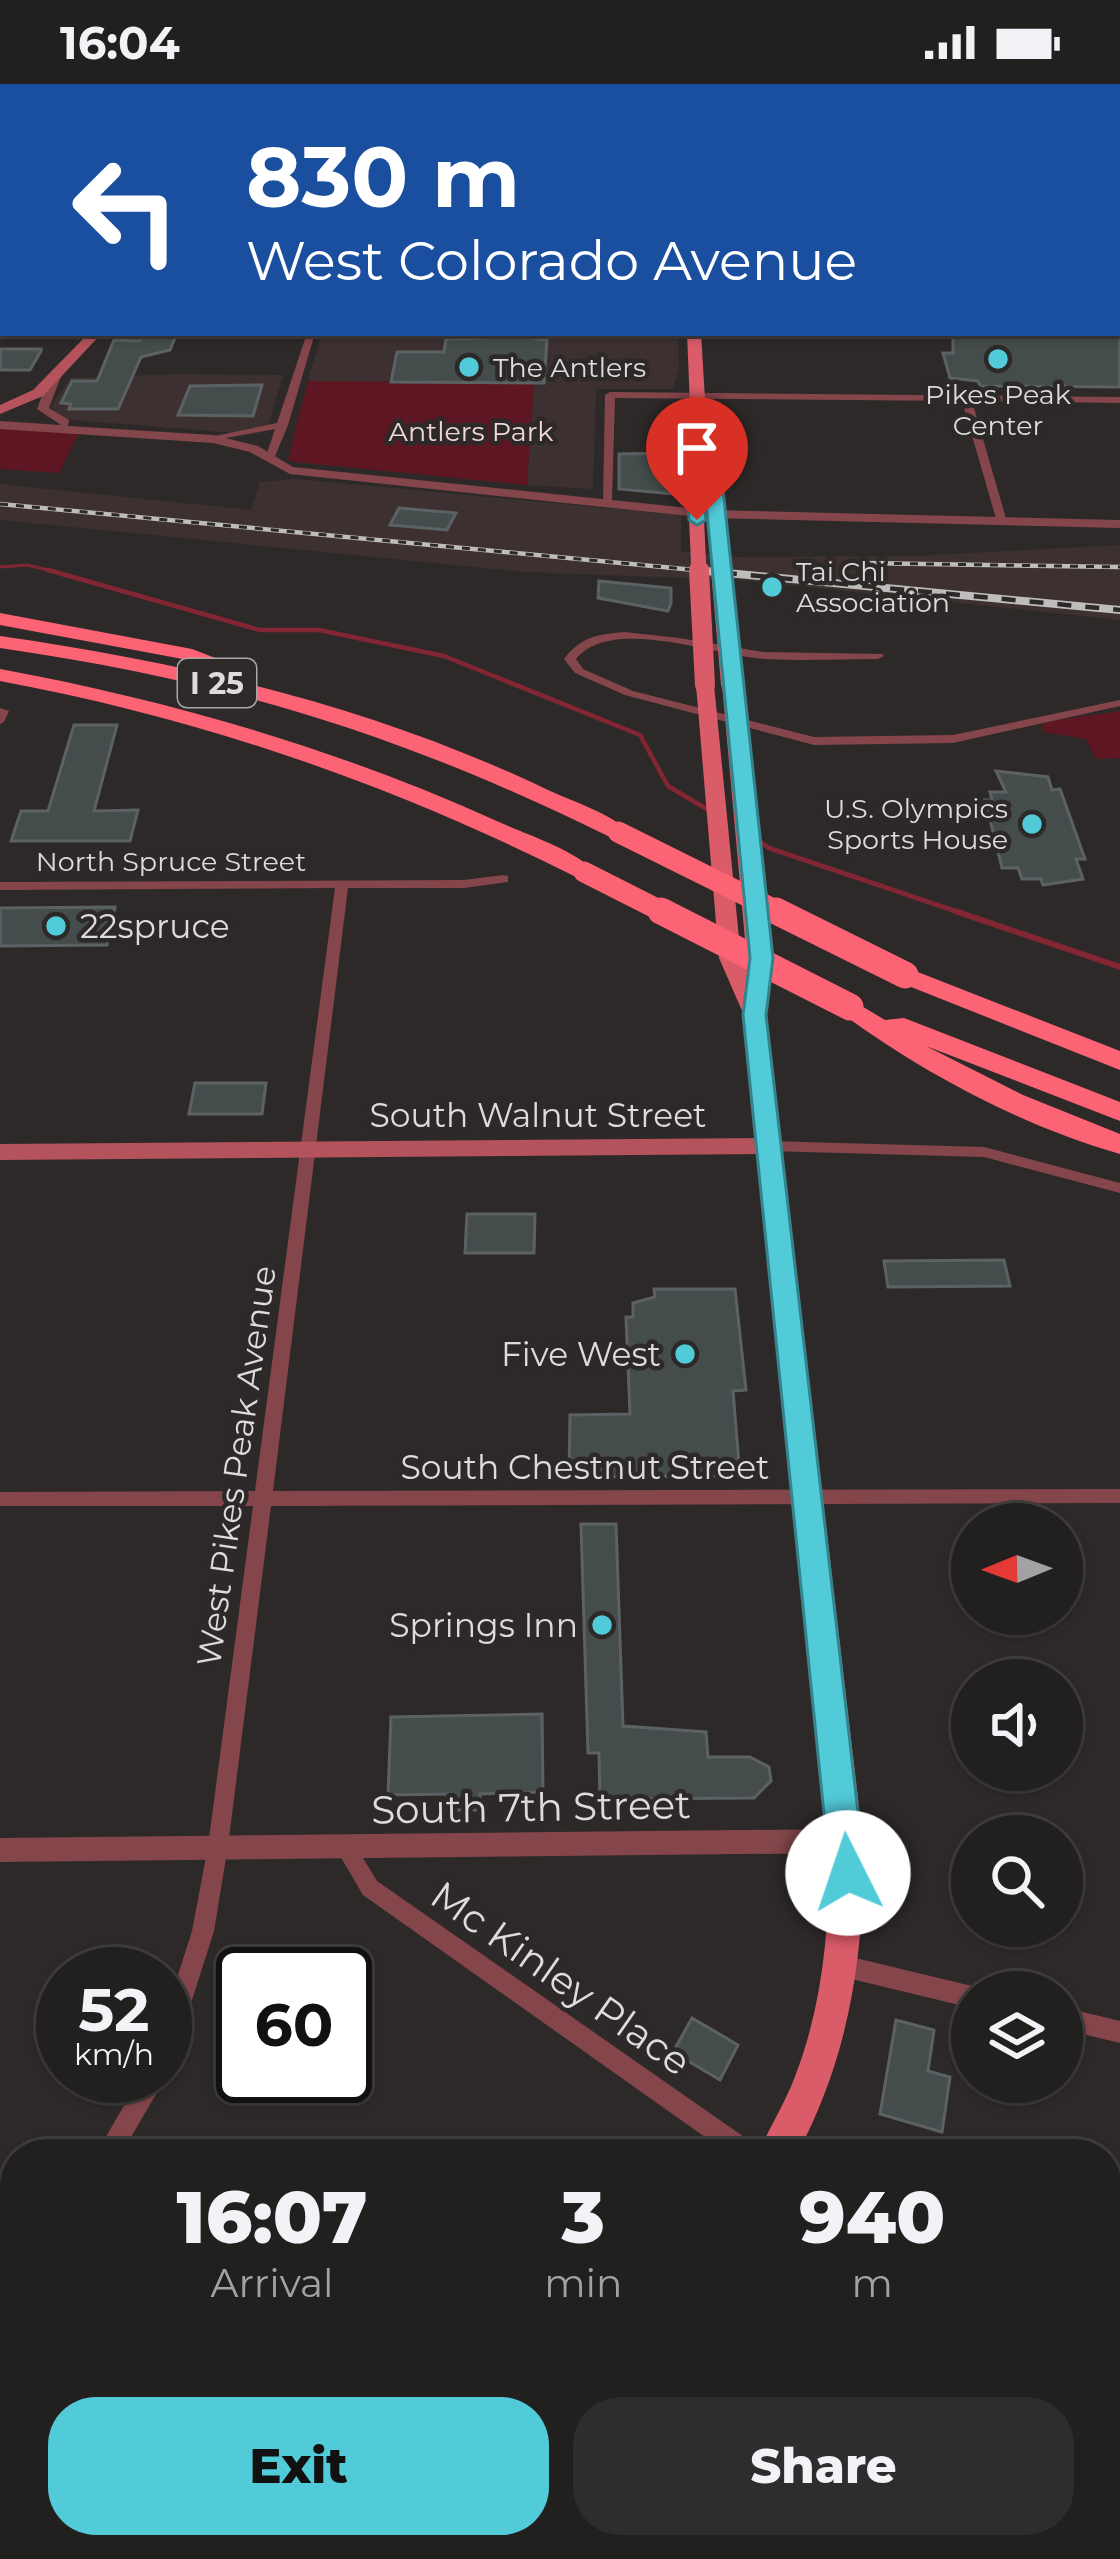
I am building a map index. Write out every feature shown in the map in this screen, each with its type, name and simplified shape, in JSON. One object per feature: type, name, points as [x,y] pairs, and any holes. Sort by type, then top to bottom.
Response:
[{"type":"highway","points":[[0,619],[192,655],[326,701],[430,746]]},
{"type":"highway","name":"I 25","points":[[0,642],[201,679],[430,746],[618,832],[905,975],[1050,1035],[1120,1057]]},
{"type":"highway","name":"I 25","points":[[0,674],[229,723],[380,775],[850,1006],[1120,1112]]},
{"type":"highway","points":[[1,709],[193,725],[380,775]]},
{"type":"highway","points":[[850,1006],[895,1042],[964,1080],[1120,1145]]},
{"type":"main road","points":[[0,410],[31,398],[93,336]]},
{"type":"main road","points":[[694,336],[699,433],[692,442],[704,487],[754,894],[761,958],[754,1015],[847,1841],[843,1966],[822,2061],[784,2139]]},
{"type":"main road","points":[[704,487],[707,716],[722,878],[730,958],[754,1015]]},
{"type":"main road","name":"South Walnut Street","points":[[0,1153],[767,1146]]},
{"type":"street","points":[[270,459],[310,336]]},
{"type":"street","points":[[56,374],[43,410],[50,418],[90,428]]},
{"type":"street","points":[[608,500],[610,395],[1120,400]]},
{"type":"street","points":[[966,398],[1002,522]]},
{"type":"street","points":[[0,425],[213,439],[254,448],[301,471],[752,516],[1120,524]]},
{"type":"street","points":[[213,439],[283,425]]},
{"type":"street","points":[[878,656],[748,654],[677,638],[611,638],[585,643],[570,659],[591,678],[735,724],[814,741],[968,737],[1120,703]]},
{"type":"street","name":"North Spruce Street","points":[[0,886],[503,878]]},
{"type":"street","name":"West Pikes Peak Avenue","points":[[192,1965],[218,1846],[342,884]]},
{"type":"street","name":"South Walnut Street","points":[[767,1146],[984,1152],[1120,1188]]},
{"type":"street","name":"South Chestnut Street","points":[[0,1499],[1120,1496]]},
{"type":"street","name":"South 7th Street","points":[[0,1850],[847,1841]]},
{"type":"street","name":"Mc Kinley Place","points":[[346,1849],[370,1888],[727,2139]]},
{"type":"street","points":[[843,1966],[951,1991]]},
{"type":"street","points":[[1083,2023],[1120,2032]]},
{"type":"street","points":[[117,2139],[138,2103]]},
{"type":"shaded area","points":[[321,336],[678,336],[679,368],[673,389],[596,389],[593,489],[527,485],[534,383],[308,381]]},
{"type":"shaded area","points":[[283,375],[268,425],[250,434],[72,420],[58,416],[51,406],[70,378]]},
{"type":"shaded area","points":[[296,479],[681,515],[681,551],[738,557],[914,556],[1120,545],[1120,620],[742,580],[525,572],[0,520],[0,484],[251,510],[260,482]]},
{"type":"green space","name":"Antlers Park","points":[[308,381],[534,383],[527,485],[293,462],[288,459]]},
{"type":"green space","points":[[0,427],[80,431],[59,473],[0,469]]},
{"type":"green space","points":[[1120,711],[1120,758],[1096,759],[1086,739],[1043,732],[1042,725],[1050,721]]},
{"type":"building","points":[[144,336],[176,336],[170,350],[141,357],[118,409],[69,409],[71,404],[61,403],[72,381],[97,381],[114,340],[139,341]]},
{"type":"building","points":[[953,336],[1120,336],[1120,387],[980,386],[978,381],[950,378],[943,353],[953,353]]},
{"type":"building","name":"The Antlers","points":[[446,339],[547,340],[544,383],[391,382],[397,352],[444,352]]},
{"type":"building","points":[[0,349],[41,351],[30,370],[0,370]]},
{"type":"building","points":[[262,385],[253,416],[178,415],[190,386]]},
{"type":"building","points":[[674,453],[675,494],[619,489],[619,454]]},
{"type":"building","points":[[399,508],[456,513],[447,530],[390,525]]},
{"type":"building","points":[[599,581],[671,588],[671,603],[668,611],[598,598]]},
{"type":"building","points":[[74,725],[117,725],[94,811],[138,810],[130,841],[11,841],[21,811],[48,811]]},
{"type":"building","name":"U.S. Olympics Sports House","points":[[996,771],[1048,777],[1052,790],[1060,789],[1085,859],[1076,859],[1083,879],[1043,885],[1041,879],[1022,879],[1018,868],[1002,868],[985,800],[992,800],[990,792],[1006,792]]},
{"type":"building","name":"22spruce","points":[[115,907],[107,945],[0,946],[0,908]]},
{"type":"building","points":[[195,1083],[266,1083],[262,1114],[189,1114]]},
{"type":"building","points":[[467,1214],[535,1214],[534,1253],[465,1253]]},
{"type":"building","points":[[1004,1260],[1010,1286],[888,1287],[884,1261]]},
{"type":"building","points":[[654,1289],[735,1289],[746,1390],[733,1391],[740,1476],[569,1477],[570,1415],[630,1414],[626,1317],[633,1317],[633,1303],[655,1297]]},
{"type":"building","points":[[581,1524],[616,1524],[623,1726],[706,1732],[708,1757],[750,1757],[769,1767],[771,1781],[754,1798],[600,1799],[599,1753],[588,1753]]},
{"type":"building","points":[[542,1714],[543,1792],[480,1794],[480,1810],[446,1810],[447,1794],[388,1795],[391,1717]]},
{"type":"building","points":[[692,2018],[738,2045],[720,2080],[673,2052]]},
{"type":"building","points":[[896,2020],[934,2030],[928,2071],[950,2077],[942,2132],[880,2114]]},
{"type":"waterway","points":[[0,567],[27,565],[61,573]]},
{"type":"waterway","points":[[48,570],[260,630],[319,630],[444,656],[640,735],[668,786],[710,811]]},
{"type":"waterway","points":[[752,837],[769,848],[964,914]]},
{"type":"waterway","points":[[955,911],[1120,967]]},
{"type":"railway","points":[[0,504],[726,573]]},
{"type":"railway","points":[[862,563],[1120,567]]},
{"type":"railway","points":[[695,570],[1120,610]]},
{"type":"place","name":"Pikes Peak Center","points":[[998,359]]},
{"type":"place","name":"The Antlers","points":[[469,367]]},
{"type":"place","name":"Tai Chi Association","points":[[772,587]]},
{"type":"place","name":"U.S. Olympics Sports House","points":[[1032,824]]},
{"type":"place","name":"22spruce","points":[[56,926]]},
{"type":"place","name":"Five West","points":[[685,1354]]},
{"type":"place","name":"Springs Inn","points":[[602,1625]]},
{"type":"route","points":[[697,520],[692,442],[699,433],[710,442],[725,583],[731,685],[761,958],[754,1015],[848,1873]]}]
